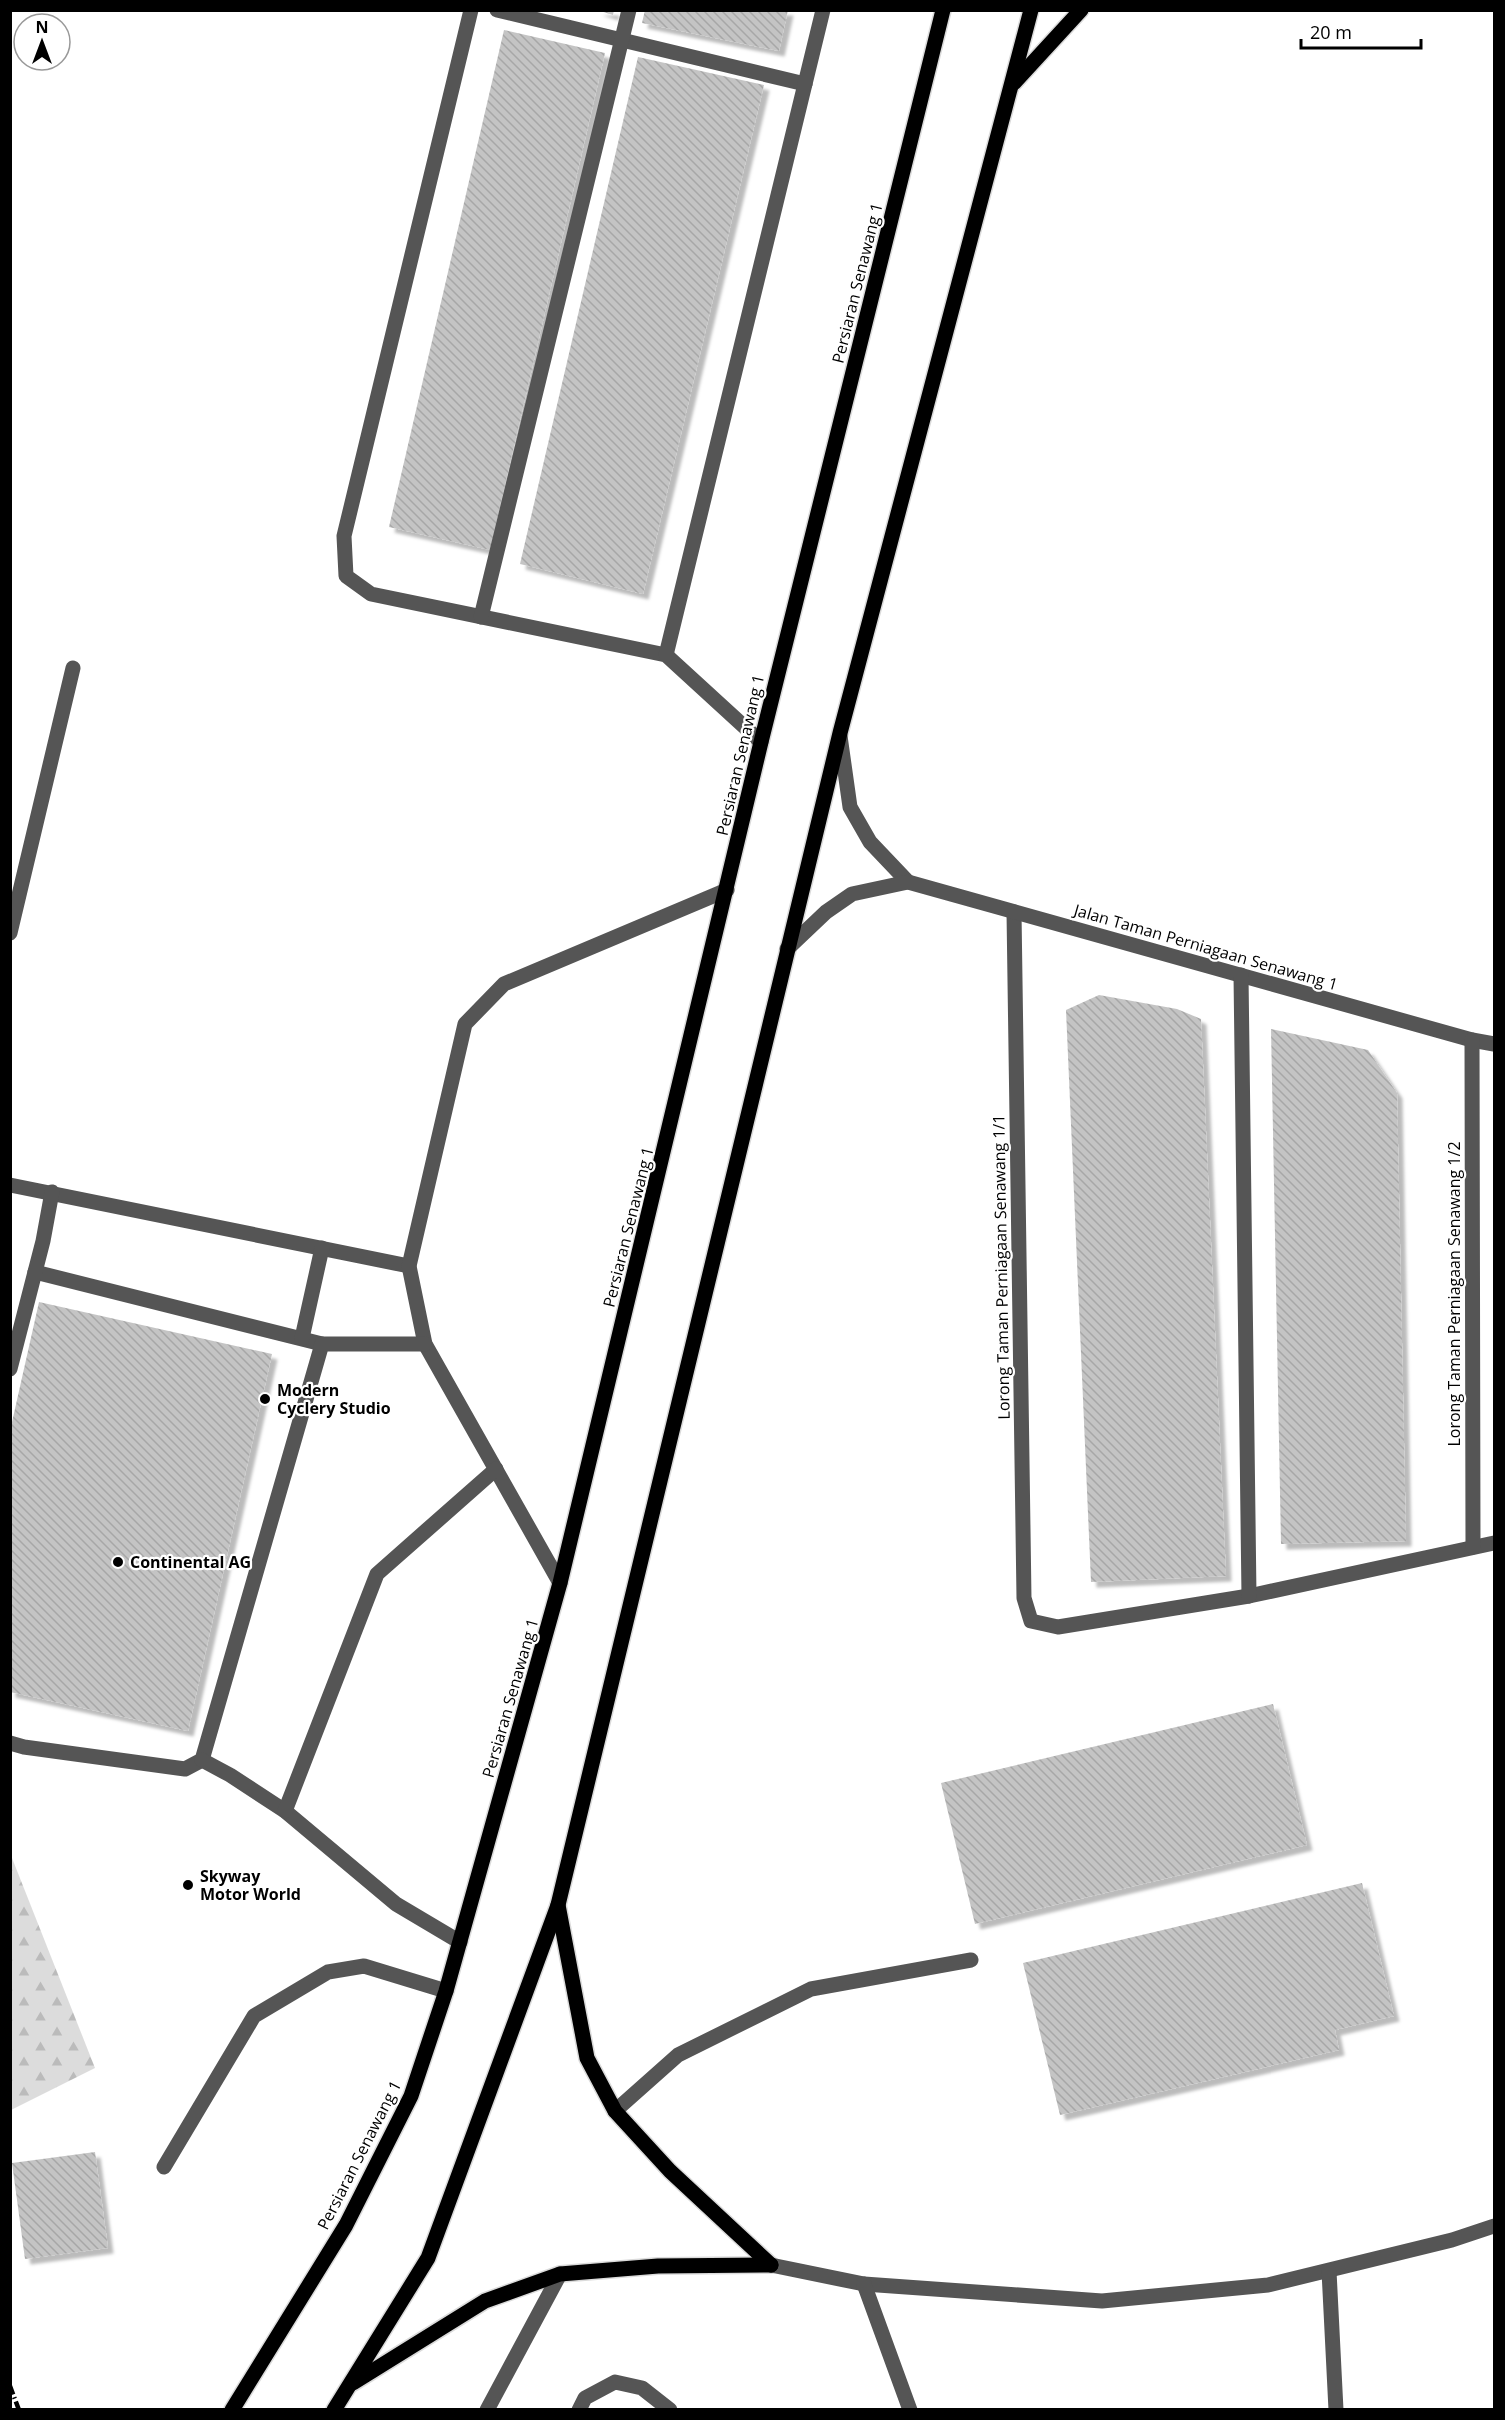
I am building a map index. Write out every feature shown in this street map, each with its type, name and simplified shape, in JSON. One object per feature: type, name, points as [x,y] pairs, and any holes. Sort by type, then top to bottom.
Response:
[{"type":"main road","name":"Persiaran Senawang 1","points":[[232,2409],[346,2225],[411,2096],[446,1991],[561,1583],[761,742],[943,10]]},
{"type":"main road","points":[[334,2409],[428,2258],[558,1905],[840,733],[1031,10]]},
{"type":"main road","points":[[1012,87],[1081,10]]},
{"type":"main road","points":[[558,1905],[587,2058],[615,2111],[670,2171],[771,2265]]},
{"type":"main road","points":[[350,2384],[485,2301],[560,2274],[658,2266],[771,2265]]},
{"type":"street","points":[[471,10],[344,536],[346,576],[371,594],[666,656],[761,742]]},
{"type":"street","points":[[498,10],[805,84]]},
{"type":"street","points":[[481,617],[628,10]]},
{"type":"street","points":[[666,656],[823,10]]},
{"type":"street","points":[[10,933],[73,668]]},
{"type":"street","points":[[840,733],[850,807],[870,842],[909,882]]},
{"type":"street","points":[[787,949],[826,912],[852,894],[909,882]]},
{"type":"street","name":"Jalan Taman Perniagaan Senawang 1","points":[[909,882],[1472,1040],[1494,1044]]},
{"type":"street","points":[[561,1583],[425,1344],[409,1266],[465,1024],[504,984],[727,890]]},
{"type":"street","name":"Lorong Taman Perniagaan Senawang 1/1","points":[[1014,912],[1024,1598],[1031,1621],[1058,1627],[1249,1596]]},
{"type":"street","points":[[1241,975],[1249,1596],[1494,1543]]},
{"type":"street","name":"Lorong Taman Perniagaan Senawang 1/2","points":[[1472,1040],[1473,1547]]},
{"type":"street","points":[[10,1185],[409,1266]]},
{"type":"street","points":[[10,1369],[35,1272],[52,1192]]},
{"type":"street","points":[[302,1338],[322,1248]]},
{"type":"street","points":[[35,1272],[322,1344],[425,1344]]},
{"type":"street","points":[[10,1743],[24,1748],[185,1769],[202,1760],[322,1344]]},
{"type":"street","points":[[285,1811],[377,1574],[496,1469]]},
{"type":"street","points":[[202,1760],[230,1775],[285,1811],[396,1904],[460,1942]]},
{"type":"street","points":[[615,2111],[678,2055],[812,1989],[971,1960]]},
{"type":"street","points":[[164,2167],[254,2016],[328,1972],[364,1966],[446,1991]]},
{"type":"street","points":[[771,2265],[864,2284],[1102,2301],[1269,2285],[1452,2240],[1494,2226]]},
{"type":"street","points":[[1329,2271],[1336,2409]]},
{"type":"street","points":[[487,2409],[560,2274]]},
{"type":"street","points":[[864,2284],[910,2409]]},
{"type":"street","points":[[579,2409],[585,2398],[615,2382],[642,2388],[670,2409]]},
{"type":"green space","points":[[10,1853],[95,2068],[11,2110],[10,2110]]},
{"type":"building","points":[[597,10],[614,10],[613,15]]},
{"type":"building","points":[[645,10],[788,10],[779,51],[642,23]]},
{"type":"building","points":[[504,30],[605,53],[490,550],[389,527]]},
{"type":"building","points":[[638,57],[764,85],[643,594],[520,564]]},
{"type":"building","points":[[1099,995],[1177,1009],[1201,1019],[1226,1576],[1091,1582],[1066,1010]]},
{"type":"building","points":[[1271,1029],[1368,1050],[1397,1093],[1406,1541],[1281,1544]]},
{"type":"building","name":"Continental AG","points":[[39,1302],[272,1354],[188,1731],[10,1692],[10,1431]]},
{"type":"building","points":[[1273,1704],[1307,1845],[975,1924],[941,1783]]},
{"type":"building","points":[[1362,1883],[1394,2016],[1335,2030],[1339,2050],[1060,2115],[1023,1963]]},
{"type":"building","points":[[95,2152],[108,2248],[25,2259],[12,2163]]},
{"type":"railway","points":[[10,2386],[19,2410]]},
{"type":"place","name":"Modern Cyclery Studio","points":[[265,1399]]},
{"type":"place","name":"Continental AG","points":[[118,1562]]},
{"type":"place","name":"Skyway Motor World","points":[[188,1885]]}]
